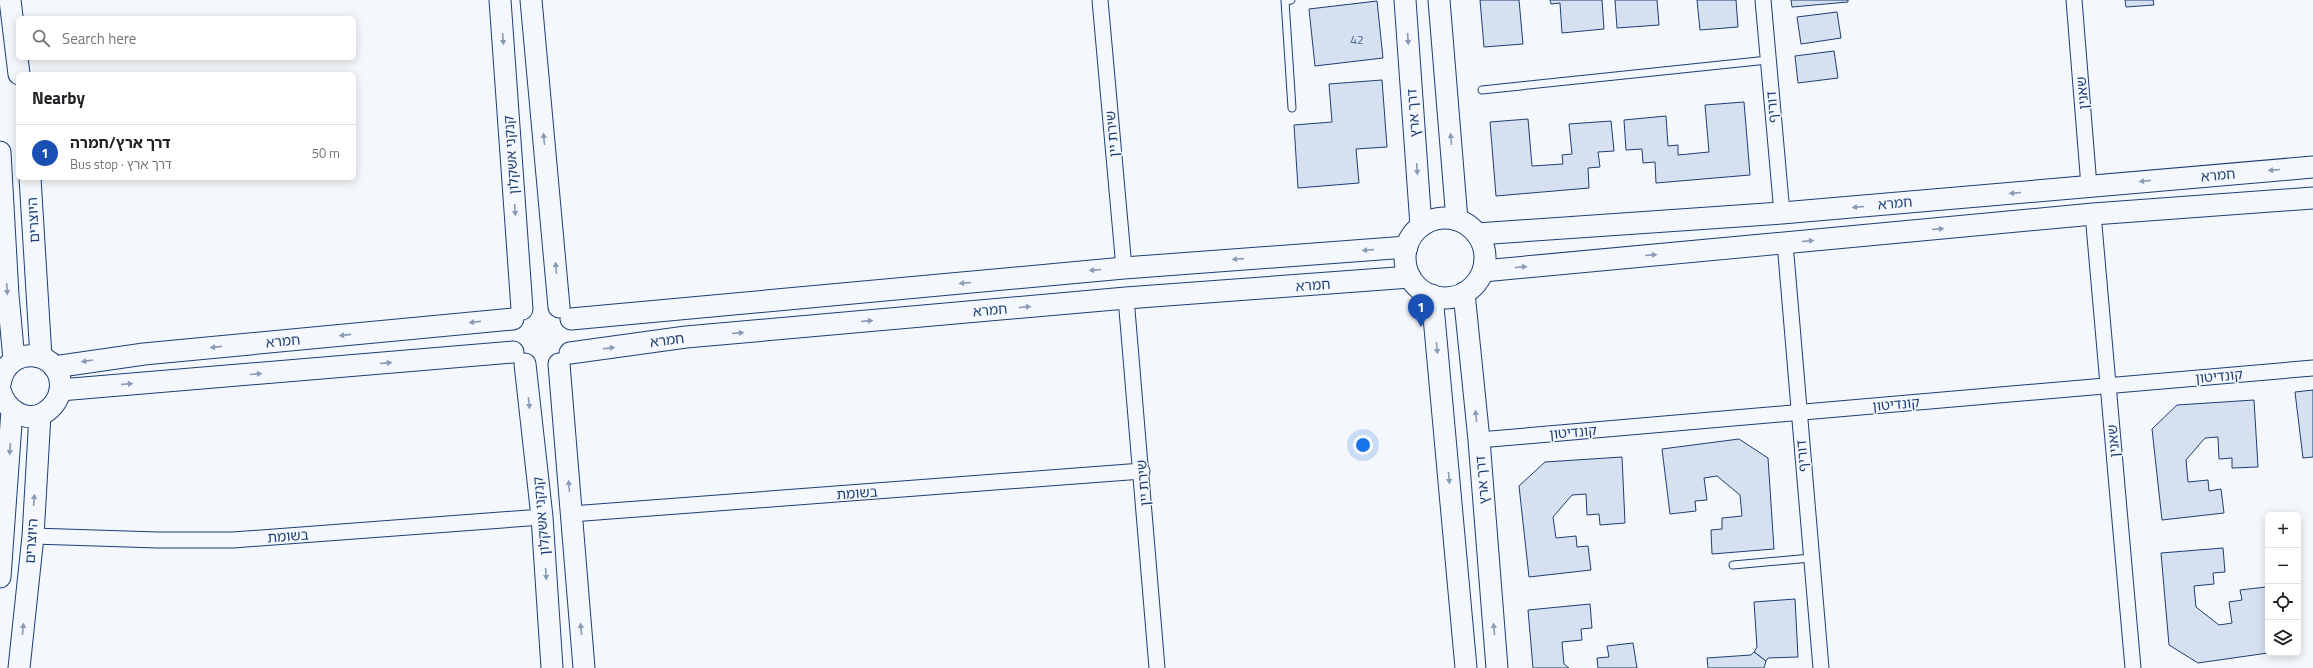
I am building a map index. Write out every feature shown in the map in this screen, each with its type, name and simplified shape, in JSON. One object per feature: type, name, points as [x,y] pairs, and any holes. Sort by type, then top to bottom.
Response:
[{"type":"street","points":[[10,0],[16,49]]},
{"type":"street","name":"קנקני אשקלון","points":[[500,0],[518,314]]},
{"type":"street","points":[[531,0],[565,313],[575,336],[565,358],[571,514],[584,668]]},
{"type":"street","name":"שירת יין","points":[[1100,0],[1124,268]]},
{"type":"street","name":"דרך ארץ","points":[[1405,0],[1421,226]]},
{"type":"street","points":[[1439,0],[1457,220]]},
{"type":"street","name":"דוריף","points":[[1763,0],[1782,213]]},
{"type":"street","name":"שאנין","points":[[2074,0],[2089,186]]},
{"type":"street","points":[[17,60],[19,72]]},
{"type":"street","name":"היוצרים","points":[[0,152],[8,295],[14,360]]},
{"type":"street","name":"חמרא","points":[[1477,234],[1782,213],[2313,167]]},
{"type":"street","name":"היוצרים","points":[[30,180],[48,362],[58,373],[60,390]]},
{"type":"street","name":"חמרא","points":[[1482,271],[2093,214],[2313,198]]},
{"type":"street","name":"שאנין","points":[[2093,214],[2133,668]]},
{"type":"street","points":[[1445,218],[1457,220],[1465,223],[1477,234],[1483,245],[1485,258],[1482,271],[1478,280],[1464,293],[1454,296],[1432,295],[1416,285],[1410,277],[1406,262],[1407,247],[1410,239],[1421,226],[1432,220],[1445,218]]},
{"type":"street","name":"דוריף","points":[[1785,243],[1798,412],[1821,668]]},
{"type":"street","name":"חמרא","points":[[565,313],[1407,247]]},
{"type":"street","name":"חמרא","points":[[565,358],[686,337],[1126,298],[1410,277]]},
{"type":"street","name":"דרך ארץ","points":[[1464,293],[1479,440],[1497,668]]},
{"type":"street","points":[[1432,295],[1466,668]]},
{"type":"street","name":"שירת יין","points":[[1126,298],[1158,668]]},
{"type":"street","points":[[519,358],[509,336],[518,314],[540,303],[565,313]]},
{"type":"street","name":"חמרא","points":[[14,360],[29,355],[48,362],[144,354],[518,314]]},
{"type":"street","points":[[0,390],[2,399],[12,410],[20,415],[32,416],[40,415],[53,407],[59,396],[60,390],[519,358],[542,369],[565,358]]},
{"type":"street","name":"קנקני אשקלון","points":[[519,358],[542,517],[552,668]]},
{"type":"street","points":[[0,384],[4,370],[14,360]]},
{"type":"street","name":"קונדיטון","points":[[1479,440],[2313,368]]},
{"type":"street","name":"היוצרים","points":[[0,577],[12,410]]},
{"type":"street","name":"היוצרים","points":[[19,668],[33,536],[40,415]]},
{"type":"street","name":"בשומת","points":[[571,514],[1142,471]]},
{"type":"street","name":"בשומת","points":[[33,536],[158,540],[233,540],[542,517]]},
{"type":"lane","points":[[1291,0],[1285,1],[1292,108]]},
{"type":"lane","points":[[1482,90],[1768,60]]},
{"type":"lane","points":[[1733,565],[1811,558]]},
{"type":"building","points":[[1480,0],[1519,0],[1523,44],[1484,47]]},
{"type":"building","points":[[1550,0],[1602,0],[1604,29],[1562,33],[1560,3],[1551,4]]},
{"type":"building","points":[[1615,0],[1657,0],[1659,25],[1617,28]]},
{"type":"building","points":[[1697,0],[1736,0],[1738,27],[1700,30]]},
{"type":"building","points":[[1791,0],[1848,0],[1848,2],[1792,7]]},
{"type":"building","points":[[2125,0],[2153,0],[2154,5],[2126,7]]},
{"type":"building","points":[[1377,1],[1383,58],[1315,66],[1309,9]]},
{"type":"building","points":[[1837,12],[1841,38],[1801,44],[1797,17]]},
{"type":"building","points":[[1834,51],[1838,78],[1798,83],[1795,56]]},
{"type":"building","points":[[1382,80],[1387,147],[1356,149],[1359,183],[1298,188],[1294,125],[1332,122],[1329,84]]},
{"type":"building","points":[[1744,102],[1750,175],[1656,183],[1655,162],[1643,163],[1642,149],[1626,150],[1624,120],[1666,116],[1668,146],[1678,145],[1678,155],[1709,152],[1705,105]]},
{"type":"building","points":[[1528,119],[1532,166],[1563,164],[1562,155],[1572,154],[1569,124],[1611,121],[1614,151],[1598,152],[1600,167],[1588,168],[1589,188],[1496,196],[1490,122]]},
{"type":"building","points":[[2313,390],[2313,457],[2303,458],[2295,392]]},
{"type":"building","points":[[2254,400],[2258,467],[2232,468],[2232,458],[2219,459],[2218,437],[2205,438],[2186,460],[2188,482],[2208,480],[2209,491],[2221,489],[2224,513],[2162,520],[2152,429],[2177,405]]},
{"type":"building","points":[[1739,439],[1768,458],[1774,549],[1712,554],[1711,530],[1722,529],[1722,518],[1742,516],[1740,495],[1717,476],[1704,478],[1707,500],[1695,501],[1696,511],[1670,514],[1662,449]]},
{"type":"building","points":[[1622,457],[1625,523],[1600,525],[1599,514],[1587,515],[1586,494],[1572,495],[1553,517],[1556,538],[1576,536],[1577,547],[1588,546],[1591,570],[1529,577],[1519,486],[1545,462]]},
{"type":"building","points":[[2223,548],[2225,572],[2213,573],[2214,584],[2194,586],[2196,607],[2219,625],[2232,623],[2229,602],[2242,600],[2240,590],[2265,587],[2265,653],[2198,663],[2169,645],[2161,553]]},
{"type":"building","points":[[1795,599],[1798,657],[1768,658],[1766,661],[1754,652],[1757,647],[1754,602]]},
{"type":"building","points":[[1590,604],[1592,628],[1581,629],[1582,640],[1562,642],[1564,664],[1569,668],[1533,668],[1528,610]]},
{"type":"building","points":[[1633,643],[1637,668],[1598,668],[1597,658],[1609,657],[1607,646]]},
{"type":"building","points":[[1754,652],[1766,661],[1764,668],[1708,668],[1707,658],[1751,655]]},
{"type":"place","name":"דרך ארץ/חמרה","points":[[1421,327]]}]
